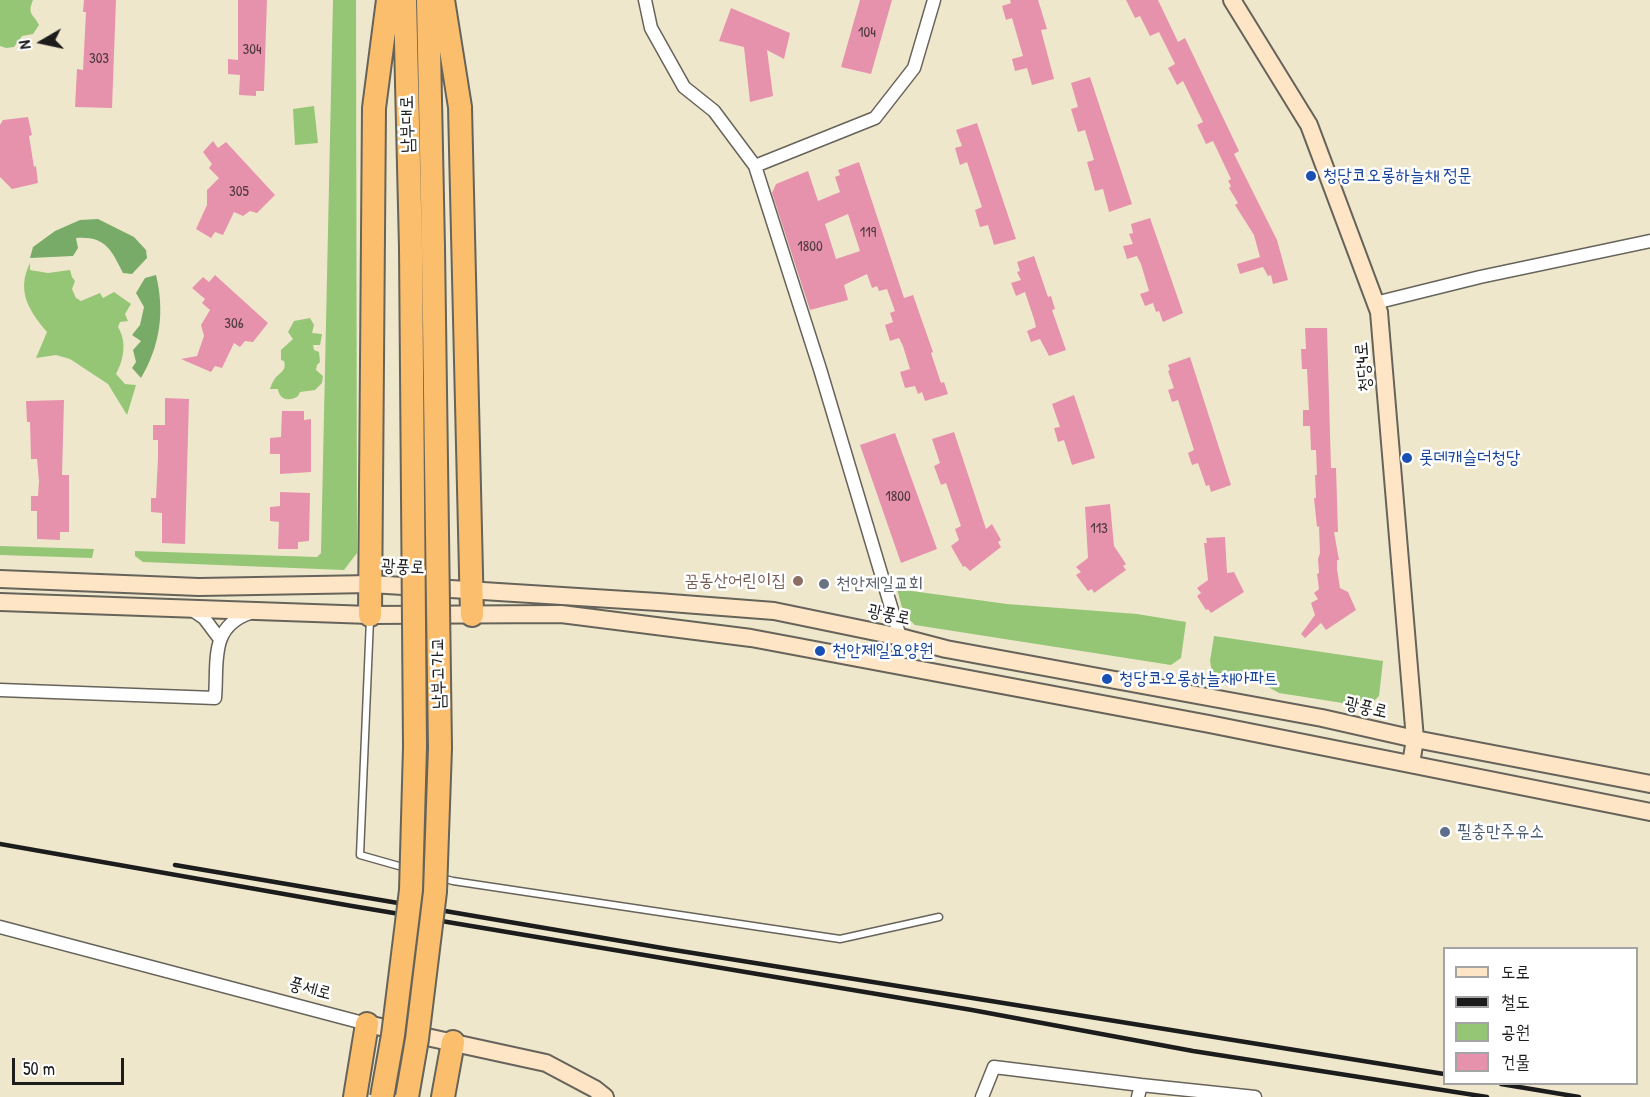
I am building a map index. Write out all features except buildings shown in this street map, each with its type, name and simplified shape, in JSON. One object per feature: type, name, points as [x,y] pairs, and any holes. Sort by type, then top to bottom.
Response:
[{"type":"highway","points":[[370,615],[374,108],[388,0]]},
{"type":"highway","name":"남부대로","points":[[405,0],[422,247]]},
{"type":"highway","name":"남부대로","points":[[422,247],[428,0]]},
{"type":"highway","points":[[443,0],[460,107],[472,615]]},
{"type":"highway","name":"남부고가교","points":[[382,1097],[393,1035],[411,890],[422,247]]},
{"type":"highway","name":"남부고가교","points":[[407,1097],[417,1039],[435,892],[440,748],[422,247]]},
{"type":"highway","points":[[355,1097],[368,1024]]},
{"type":"highway","points":[[443,1097],[453,1042]]},
{"type":"main road","name":"청당4로","points":[[1232,0],[1309,125],[1379,312],[1415,739],[1411,764]]},
{"type":"main road","name":"광풍로","points":[[0,579],[199,587],[371,585],[471,589],[774,611],[946,649],[1322,718],[1415,739],[1650,784]]},
{"type":"main road","points":[[0,602],[370,615],[561,614],[751,638],[1650,812]]},
{"type":"main road","name":"풍세로","points":[[368,1024],[546,1063],[595,1089],[605,1097]]},
{"type":"street","points":[[645,0],[651,28],[684,87],[714,111],[754,166],[820,369],[900,637],[897,666]]},
{"type":"street","points":[[754,166],[875,118],[914,68],[934,0]]},
{"type":"street","points":[[1375,303],[1480,277],[1650,241]]},
{"type":"street","points":[[190,608],[204,618],[219,638]]},
{"type":"street","points":[[0,690],[215,698],[219,638],[235,619],[259,610]]},
{"type":"street","name":"풍세로","points":[[0,927],[368,1024]]},
{"type":"street","points":[[982,1097],[994,1067],[1139,1091],[1255,1097]]},
{"type":"lane","points":[[370,615],[360,855],[422,872]]},
{"type":"lane","points":[[432,875],[453,881],[840,939],[939,917]]},
{"type":"green space","points":[[0,0],[33,0],[31,11],[39,25],[33,34],[22,36],[14,47],[0,46]]},
{"type":"green space","points":[[333,0],[356,0],[357,553],[344,570],[143,562],[135,556],[135,551],[317,557],[321,553]]},
{"type":"green space","points":[[314,106],[318,143],[295,145],[293,109]]},
{"type":"green space","points":[[98,219],[134,237],[146,250],[147,258],[132,274],[123,273],[111,251],[94,239],[76,238],[78,248],[73,256],[30,258],[33,247],[55,231],[80,220]]},
{"type":"green space","points":[[30,263],[30,270],[48,273],[70,270],[75,281],[72,289],[76,298],[81,301],[100,293],[103,298],[114,292],[131,304],[125,314],[128,321],[120,322],[118,327],[123,339],[123,350],[116,374],[125,384],[136,385],[127,415],[108,384],[70,359],[56,355],[36,358],[47,332],[30,308],[24,292],[26,273]]},
{"type":"green space","points":[[156,275],[160,302],[159,328],[153,354],[141,378],[132,368],[136,362],[133,350],[141,341],[132,335],[140,325],[144,307],[136,293],[145,278]]},
{"type":"green space","points":[[310,318],[314,325],[312,333],[322,334],[320,345],[313,345],[314,350],[319,352],[320,362],[316,370],[323,376],[322,383],[315,390],[300,392],[295,398],[285,399],[280,396],[278,389],[270,389],[284,367],[281,350],[293,339],[288,332],[294,321]]},
{"type":"green space","points":[[0,546],[94,549],[92,558],[0,555]]},
{"type":"green space","points":[[897,589],[1007,604],[1137,614],[1186,622],[1181,658],[1171,665],[915,625],[904,615]]},
{"type":"green space","points":[[1214,636],[1383,661],[1379,696],[1368,707],[1279,693],[1263,684],[1212,672],[1210,661]]},
{"type":"railway","points":[[0,844],[352,906],[972,1010],[1193,1051],[1487,1097]]},
{"type":"railway","points":[[175,865],[668,949],[1443,1074]]},
{"type":"railway","points":[[1507,1085],[1579,1097]]},
{"type":"place","name":"청당코오롱하늘채 정문","points":[[1311,176]]},
{"type":"place","name":"롯데캐슬더청당","points":[[1407,458]]},
{"type":"place","name":"꿈동산어린이집","points":[[798,581]]},
{"type":"place","name":"천안제일교회","points":[[824,584]]},
{"type":"place","name":"천안제일요양원","points":[[820,651]]},
{"type":"place","name":"청당코오롱하늘채아파트","points":[[1107,679]]},
{"type":"place","name":"필충만주유소","points":[[1445,832]]}]
